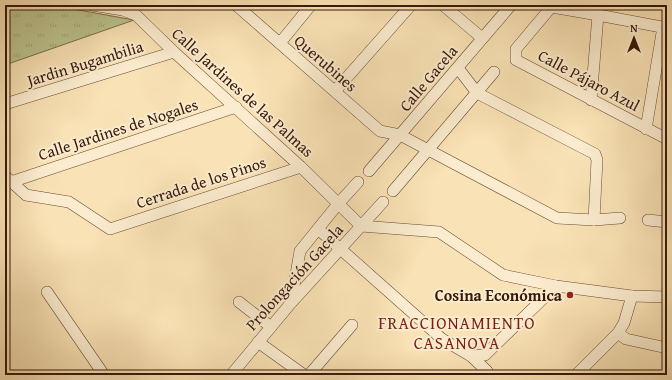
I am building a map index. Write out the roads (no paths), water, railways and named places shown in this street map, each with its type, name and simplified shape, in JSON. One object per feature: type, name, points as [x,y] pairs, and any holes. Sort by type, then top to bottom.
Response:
[{"type":"street","name":"Calle Jardines de las Palmas","points":[[92,5],[123,10],[136,15],[174,52],[302,167],[361,226]]},
{"type":"street","name":"Querubines","points":[[236,5],[380,131],[400,135],[557,218],[594,220],[620,218]]},
{"type":"street","points":[[280,43],[311,5]]},
{"type":"street","points":[[335,91],[411,5]]},
{"type":"street","points":[[443,5],[482,38]]},
{"type":"street","name":"Calle Gacela","points":[[369,171],[511,5]]},
{"type":"street","points":[[553,6],[665,28],[646,129]]},
{"type":"street","name":"Calle Pájaro Azul","points":[[553,6],[516,49],[516,60],[667,140]]},
{"type":"street","points":[[591,100],[598,15]]},
{"type":"street","name":"Jardin Bugambilia","points":[[5,104],[174,52]]},
{"type":"street","points":[[458,68],[477,93],[595,154],[597,160],[594,220]]},
{"type":"street","points":[[393,191],[494,72]]},
{"type":"street","name":"Calle Jardines de Nogales","points":[[8,179],[236,107]]},
{"type":"street","name":"Cerrada de los Pinos","points":[[8,179],[26,195],[69,202],[110,229],[302,167]]},
{"type":"street","points":[[291,303],[300,251],[358,182]]},
{"type":"street","name":"Prolongación Gacela","points":[[230,375],[291,303],[383,202]]},
{"type":"street","points":[[648,220],[667,222]]},
{"type":"street","points":[[361,226],[439,232],[503,275],[556,286],[632,296],[667,297]]},
{"type":"street","points":[[318,229],[442,339],[471,356],[487,371]]},
{"type":"street","points":[[471,356],[485,355],[556,286]]},
{"type":"street","points":[[47,292],[104,375]]},
{"type":"street","points":[[576,375],[618,333],[624,323],[632,296]]},
{"type":"street","points":[[239,302],[271,327]]},
{"type":"street","points":[[309,375],[352,325]]},
{"type":"street","points":[[618,333],[626,338],[667,348]]},
{"type":"street","points":[[258,342],[304,375]]},
{"type":"place","name":"Cosina Económica","points":[[570,295]]},
{"type":"district","name":"FRACCIONAMIENTO CASANOVA","points":[[457,332]]}]
